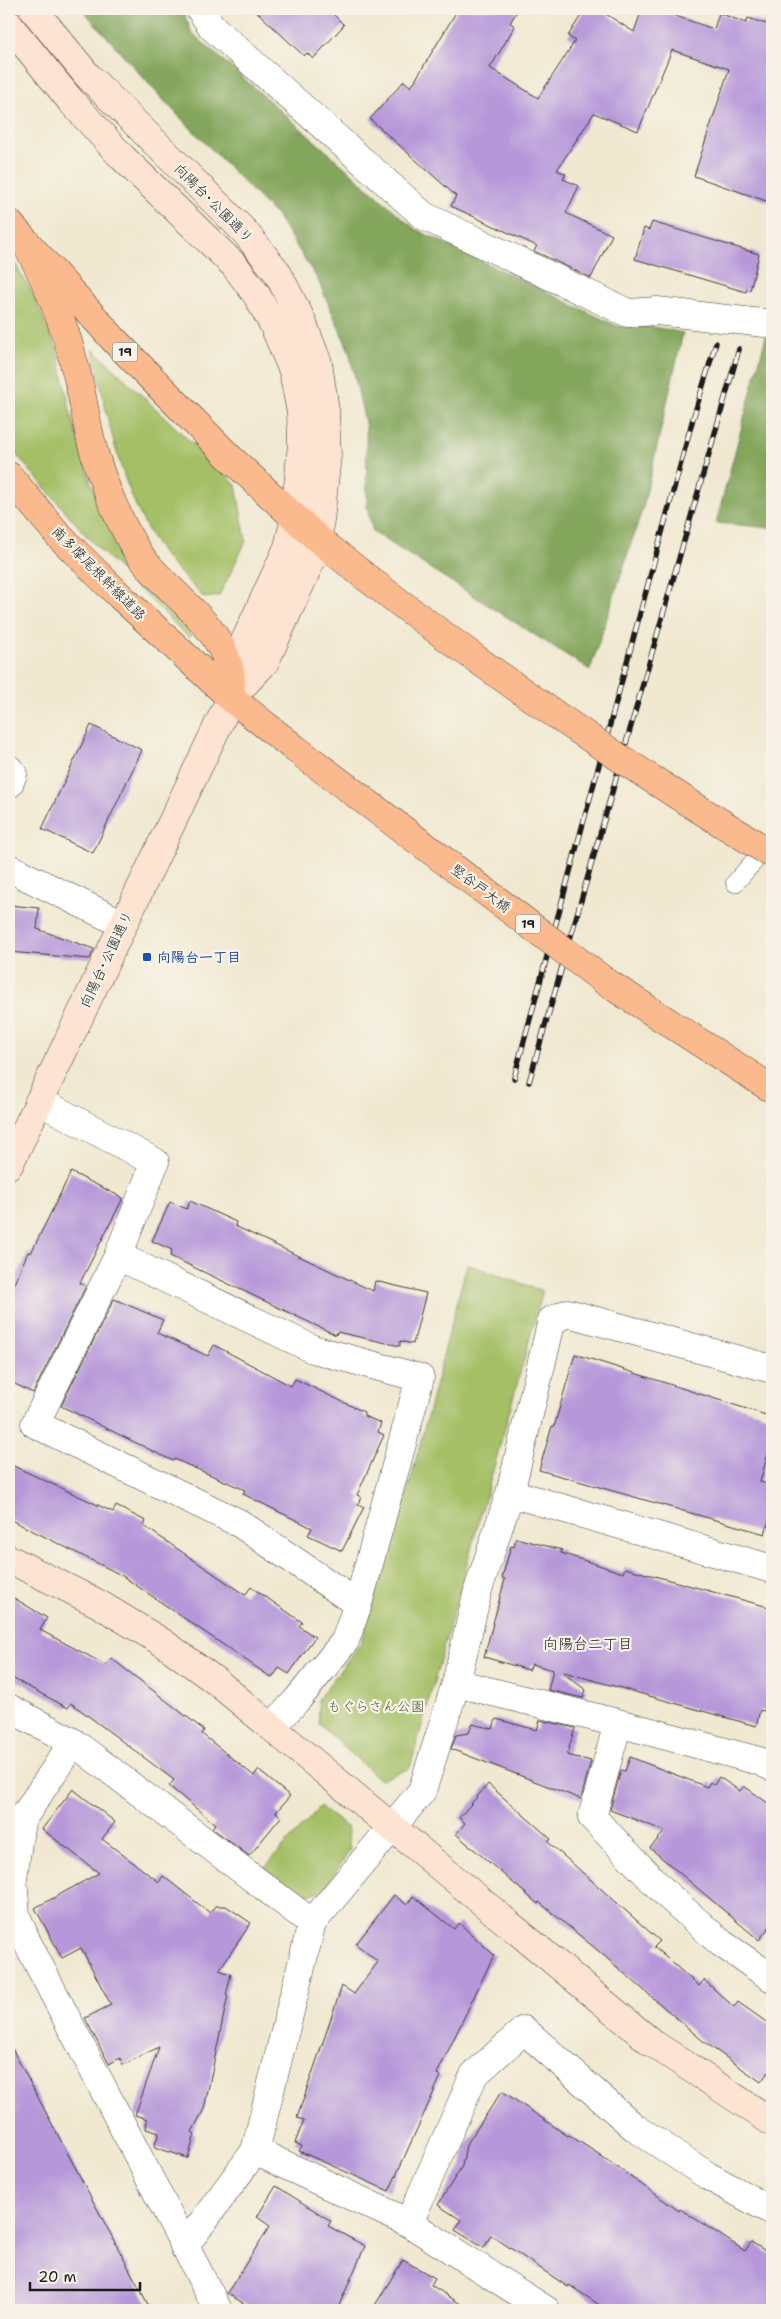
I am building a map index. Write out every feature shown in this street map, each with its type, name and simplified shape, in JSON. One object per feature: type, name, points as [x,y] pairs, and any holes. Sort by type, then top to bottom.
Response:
[{"type":"main road","name":"19","points":[[17,234],[116,342],[228,456],[318,539],[524,694],[708,815],[772,854]]},
{"type":"main road","points":[[17,234],[53,297],[66,335],[94,451],[118,515],[133,545],[151,568],[212,633],[222,647],[229,664],[231,698]]},
{"type":"main road","name":"南多摩尾根幹線道路","points":[[9,476],[60,537],[231,698]]},
{"type":"main road","name":"竪谷戸大橋","points":[[231,698],[293,747],[606,982],[772,1089]]},
{"type":"street","name":"向陽台･公園通り","points":[[33,9],[87,75],[245,232],[277,272],[301,319],[318,363],[314,439]]},
{"type":"street","points":[[200,9],[212,27],[424,216],[628,313],[657,311],[772,324]]},
{"type":"street","points":[[9,25],[71,101],[122,157],[235,266],[256,294],[274,326],[293,371],[301,413],[314,439],[327,456],[318,539],[311,561],[265,662],[231,698]]},
{"type":"street","points":[[231,698],[243,645],[288,546],[314,439]]},
{"type":"street","name":"向陽台･公園通り","points":[[9,1164],[231,698]]},
{"type":"street","points":[[9,769],[13,774],[9,784]]},
{"type":"street","points":[[9,868],[123,924]]},
{"type":"street","points":[[39,1101],[155,1162],[118,1256],[34,1424],[239,1522],[358,1604]]},
{"type":"street","points":[[118,1256],[313,1349],[420,1378],[358,1604],[345,1641],[297,1700],[273,1726]]},
{"type":"street","points":[[184,2247],[255,2151],[312,1924],[422,1791],[456,1683],[478,1590],[510,1493],[552,1320],[568,1313],[772,1369]]},
{"type":"street","points":[[510,1493],[772,1569]]},
{"type":"street","points":[[9,1559],[99,1604],[165,1644],[273,1726],[652,2042],[772,2122]]},
{"type":"street","points":[[456,1683],[618,1723],[759,1761],[772,1767]]},
{"type":"street","points":[[9,1708],[73,1742],[312,1924]]},
{"type":"street","points":[[618,1723],[592,1817],[665,1893],[722,1943],[772,1978]]},
{"type":"street","points":[[73,1742],[21,1822],[13,1878],[16,1915],[27,1942],[218,2310]]},
{"type":"street","points":[[409,2223],[474,2074],[524,2030],[634,2127],[708,2176],[772,2212]]},
{"type":"street","points":[[255,2151],[409,2223],[546,2310]]},
{"type":"lane","points":[[735,882],[772,841]]},
{"type":"green space","points":[[82,9],[182,9],[192,33],[415,229],[617,326],[654,327],[683,333],[643,507],[590,670],[373,532],[367,507],[366,427],[349,351],[318,280],[278,217],[165,102]]},
{"type":"green space","points":[[9,254],[32,292],[58,352],[72,419],[92,486],[120,549],[146,586],[194,633],[189,638],[91,541],[9,446]]},
{"type":"green space","points":[[766,336],[772,336],[772,528],[716,523]]},
{"type":"green space","points":[[93,349],[236,485],[246,541],[219,596],[204,598],[172,565],[156,544],[143,521],[123,474],[109,424]]},
{"type":"green space","name":"もぐらさん公園","points":[[467,1264],[543,1291],[410,1768],[380,1780],[319,1724],[318,1699],[361,1643],[411,1479]]},
{"type":"green space","points":[[320,1807],[347,1827],[350,1850],[323,1891],[298,1896],[264,1868]]},
{"type":"building","points":[[254,9],[328,9],[344,25],[313,59],[307,53],[304,56]]},
{"type":"building","points":[[458,9],[518,9],[510,23],[515,26],[490,68],[538,98],[575,41],[568,36],[585,9],[598,9],[634,32],[642,9],[655,9],[714,29],[719,13],[746,23],[748,18],[772,26],[772,203],[694,176],[729,69],[672,50],[638,131],[594,113],[557,170],[566,174],[563,179],[579,186],[566,213],[612,235],[591,278],[534,251],[537,246],[451,206],[456,196],[370,119],[404,81],[411,87]]},
{"type":"building","points":[[652,222],[759,254],[750,290],[747,289],[746,292],[635,259],[644,228],[649,230]]},
{"type":"building","points":[[91,725],[142,750],[93,853],[42,829]]},
{"type":"building","points":[[9,905],[39,908],[37,929],[94,949],[90,959],[9,952]]},
{"type":"building","points":[[71,1172],[123,1198],[80,1283],[86,1286],[33,1393],[9,1381],[9,1295],[28,1252],[31,1253]]},
{"type":"building","points":[[190,1201],[236,1222],[235,1226],[373,1291],[375,1281],[426,1293],[413,1344],[400,1341],[400,1346],[337,1332],[336,1335],[170,1256],[172,1250],[152,1241],[170,1202],[187,1209]]},
{"type":"building","points":[[114,1299],[163,1320],[157,1333],[208,1356],[214,1345],[291,1386],[295,1379],[364,1412],[364,1416],[381,1423],[378,1432],[384,1435],[357,1495],[361,1497],[358,1504],[364,1507],[342,1551],[308,1535],[312,1528],[243,1494],[245,1490],[174,1459],[173,1461],[61,1406]]},
{"type":"building","points":[[575,1354],[772,1417],[772,1440],[760,1482],[772,1485],[772,1510],[765,1534],[539,1470],[552,1426],[554,1427]]},
{"type":"building","points":[[9,1464],[113,1512],[116,1506],[146,1521],[144,1526],[245,1595],[251,1587],[302,1622],[299,1626],[315,1637],[289,1674],[279,1668],[272,1678],[121,1575],[9,1519]]},
{"type":"building","points":[[516,1538],[562,1550],[561,1553],[623,1573],[625,1568],[772,1608],[772,1713],[760,1710],[756,1726],[564,1672],[586,1690],[583,1698],[548,1690],[553,1670],[532,1664],[529,1670],[484,1657],[505,1579],[502,1578],[511,1546],[514,1547]]},
{"type":"building","points":[[9,1595],[47,1618],[40,1630],[106,1665],[111,1658],[204,1730],[202,1734],[254,1776],[258,1770],[290,1796],[276,1812],[281,1817],[249,1856],[212,1828],[215,1824],[169,1786],[174,1780],[71,1703],[68,1708],[12,1678],[9,1683]]},
{"type":"building","points":[[496,1719],[537,1730],[540,1720],[575,1728],[567,1755],[591,1761],[581,1799],[451,1749],[456,1735],[469,1733],[472,1724],[493,1729]]},
{"type":"building","points":[[630,1757],[707,1787],[710,1782],[714,1785],[719,1777],[740,1791],[744,1786],[772,1806],[772,1924],[759,1940],[650,1848],[665,1831],[610,1810],[621,1770],[625,1771]]},
{"type":"building","points":[[488,1784],[551,1839],[548,1842],[660,1941],[654,1947],[699,1986],[704,1980],[734,2007],[738,2002],[772,2026],[772,2067],[761,2082],[703,2041],[595,1948],[539,1902],[538,1904],[456,1834],[465,1823],[459,1818]]},
{"type":"building","points":[[73,1789],[115,1822],[102,1839],[159,1882],[163,1876],[210,1913],[215,1906],[226,1906],[251,1923],[219,1970],[231,1974],[226,1995],[228,1995],[204,2109],[192,2132],[195,2134],[188,2158],[154,2147],[159,2133],[146,2129],[147,2119],[135,2115],[159,2047],[123,2065],[120,2058],[109,2064],[85,2018],[111,2005],[81,1948],[62,1958],[35,1908],[99,1873],[42,1829]]},
{"type":"building","points":[[394,1895],[407,1905],[413,1896],[454,1929],[459,1923],[494,1955],[437,2074],[441,2076],[389,2191],[299,2151],[302,2146],[295,2143],[304,2120],[297,2118],[342,1986],[354,1994],[378,1962],[356,1944]]},
{"type":"building","points":[[9,2043],[151,2310],[9,2310]]},
{"type":"building","points":[[502,2091],[568,2136],[597,2153],[679,2211],[680,2209],[745,2251],[751,2242],[772,2255],[772,2310],[607,2310],[569,2285],[568,2287],[491,2235],[484,2248],[455,2230],[461,2220],[438,2205],[462,2166],[466,2145]]},
{"type":"building","points":[[276,2186],[331,2221],[328,2226],[365,2246],[337,2310],[254,2310],[227,2293],[270,2226],[257,2217]]},
{"type":"building","points":[[403,2260],[435,2278],[431,2285],[470,2310],[372,2310]]},
{"type":"railway","points":[[514,1078],[692,422],[716,343]]},
{"type":"railway","points":[[529,1082],[739,349]]},
{"type":"place","name":"向陽台一丁目","points":[[147,957]]},
{"type":"district","name":"向陽台二丁目","points":[[588,1644]]}]
